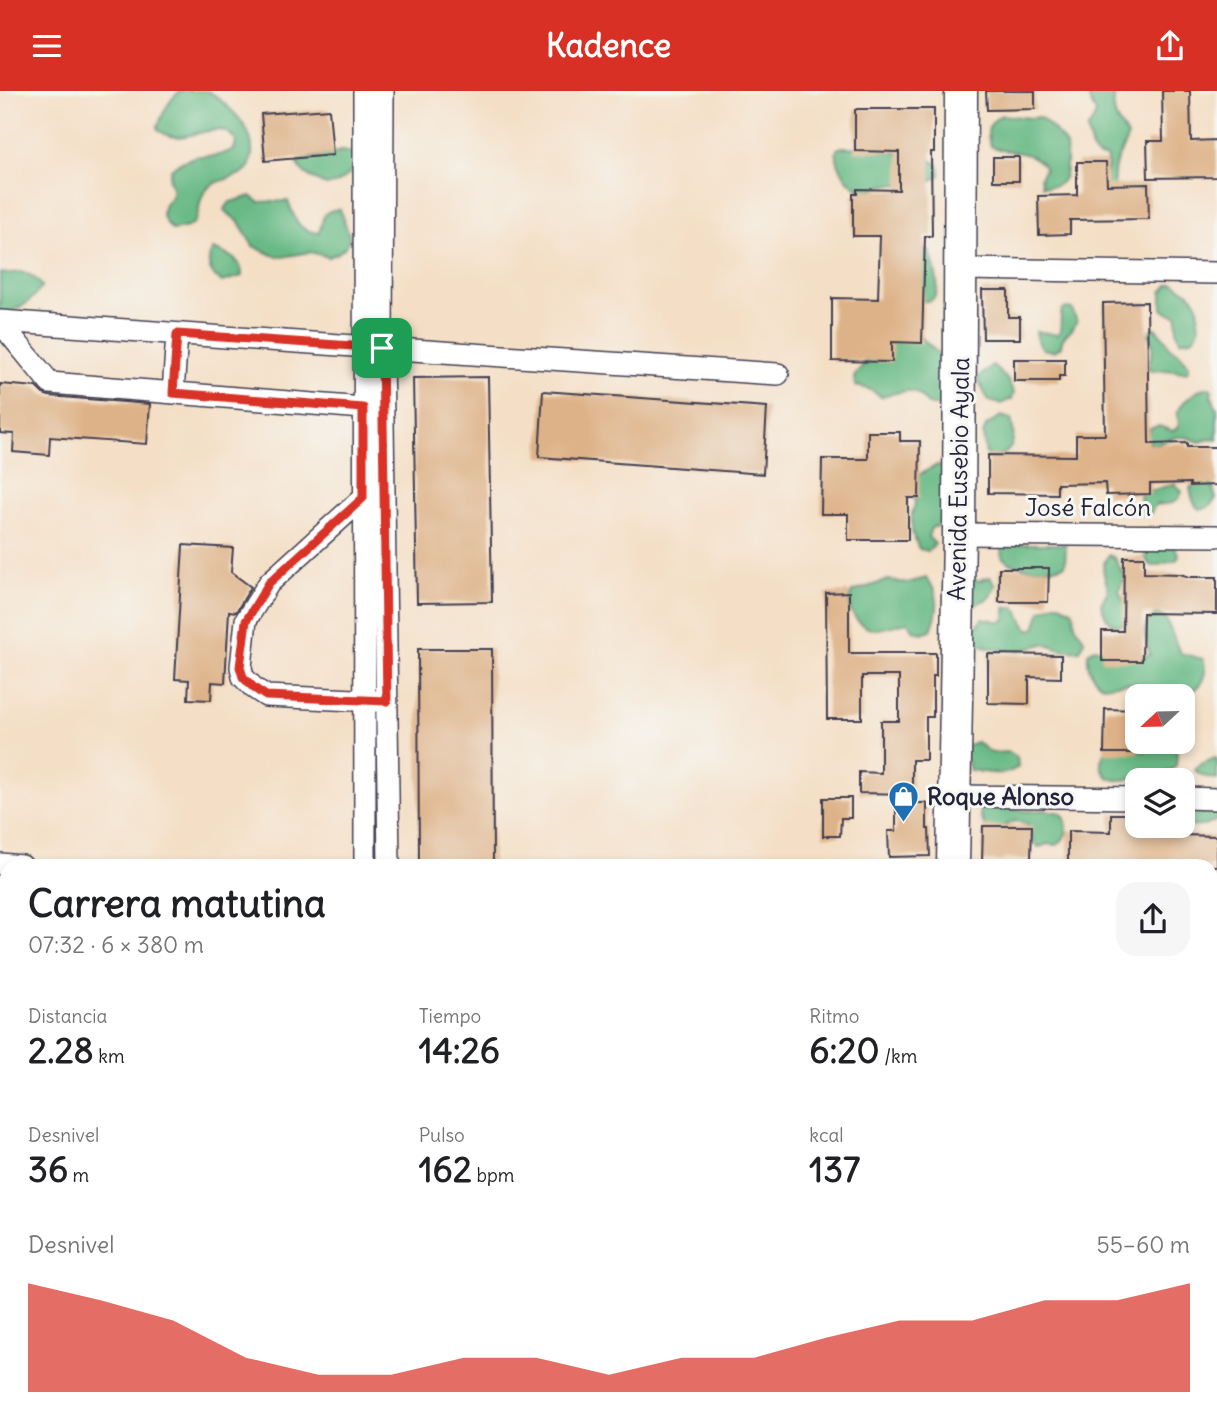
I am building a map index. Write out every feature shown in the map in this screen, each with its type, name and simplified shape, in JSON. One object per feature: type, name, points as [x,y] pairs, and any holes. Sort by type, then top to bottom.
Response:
[{"type":"street","points":[[363,91],[387,701],[389,859]]},
{"type":"street","points":[[365,859],[363,408],[372,347],[383,91]]},
{"type":"street","name":"Avenida Eusebio Ayala","points":[[953,859],[959,534],[961,91]]},
{"type":"street","points":[[961,269],[1217,273]]},
{"type":"street","points":[[0,321],[778,374]]},
{"type":"street","points":[[0,321],[50,383],[363,408]]},
{"type":"street","points":[[173,393],[177,334]]},
{"type":"street","points":[[363,498],[269,583],[246,621],[240,667],[243,677],[266,696],[387,701]]},
{"type":"street","name":"José Falcón","points":[[959,534],[1217,535]]},
{"type":"street","points":[[954,796],[1125,798]]},
{"type":"street","points":[[1195,798],[1217,799]]},
{"type":"green space","points":[[180,91],[207,91],[225,104],[241,120],[248,133],[252,155],[246,170],[207,189],[202,196],[196,220],[191,225],[172,230],[162,214],[165,204],[172,196],[169,179],[171,169],[197,156],[216,156],[234,150],[236,141],[228,133],[219,130],[177,137],[167,135],[157,128],[169,103]]},
{"type":"green space","points":[[1090,91],[1115,91],[1115,115],[1128,136],[1117,159],[1114,174],[1120,209],[1103,187],[1108,166],[1106,157],[1097,156],[1092,149],[1087,130],[1096,112],[1090,102]]},
{"type":"green space","points":[[1001,115],[1039,117],[1058,135],[1066,146],[1066,171],[1060,183],[1055,186],[1042,186],[1040,177],[1045,169],[1040,162],[1028,155],[991,146],[989,128]]},
{"type":"green space","points":[[842,147],[921,158],[937,164],[940,175],[923,184],[891,184],[861,189],[849,181],[841,169],[837,149]]},
{"type":"green space","points":[[341,151],[361,154],[348,174],[333,184],[324,184],[314,179],[302,171],[296,162]]},
{"type":"green space","points":[[251,196],[259,202],[288,201],[301,227],[312,232],[319,233],[323,219],[329,211],[340,209],[350,238],[345,247],[329,257],[310,252],[282,257],[272,255],[253,246],[239,222],[224,210],[230,202]]},
{"type":"green space","points":[[918,244],[930,252],[936,274],[937,291],[935,297],[930,300],[922,301]]},
{"type":"green space","points":[[213,249],[237,261],[242,276],[222,282],[218,279],[211,272],[209,263]]},
{"type":"green space","points":[[18,272],[32,276],[42,286],[24,305],[0,315],[0,273]]},
{"type":"green space","points":[[1173,283],[1189,293],[1198,305],[1198,332],[1194,338],[1180,340],[1177,315],[1162,309],[1162,292]]},
{"type":"green space","points":[[1072,309],[1077,322],[1057,350],[1043,349],[1037,340],[1036,331],[1058,335],[1062,310]]},
{"type":"green space","points":[[1155,328],[1170,348],[1180,353],[1189,365],[1189,370],[1150,371],[1153,347],[1149,334]]},
{"type":"green space","points":[[918,331],[946,361],[951,401],[935,406],[910,391],[881,397],[869,389],[855,386],[854,376],[872,354],[870,345]]},
{"type":"green space","points":[[992,365],[1007,379],[1014,393],[1012,399],[1000,404],[989,401],[977,379]]},
{"type":"green space","points":[[1208,387],[1212,390],[1211,395],[1217,409],[1217,439],[1200,442],[1176,437],[1153,445],[1148,437],[1150,428],[1159,426],[1173,431],[1179,424],[1177,413],[1182,404],[1198,390]]},
{"type":"green space","points":[[1001,416],[1011,419],[1013,441],[1002,455],[986,455],[983,435],[986,426]]},
{"type":"green space","points":[[937,465],[947,467],[949,522],[931,528],[928,537],[935,544],[928,551],[919,549],[912,532],[914,494],[919,475]]},
{"type":"green space","points":[[1197,482],[1212,485],[1216,499],[1206,508],[1198,508],[1193,501],[1190,488]]},
{"type":"green space","points":[[1175,484],[1182,491],[1178,500],[1155,505],[1150,514],[1142,513],[1141,493]]},
{"type":"green space","points":[[1151,542],[1165,547],[1174,546],[1179,555],[1177,560],[1150,565],[1143,547]]},
{"type":"green space","points":[[1004,544],[1066,544],[1065,565],[1036,568],[1013,564],[1005,560],[1001,553]]},
{"type":"green space","points":[[1109,555],[1115,558],[1124,576],[1119,591],[1125,604],[1126,624],[1116,626],[1106,617],[1101,604],[1108,590],[1103,568]]},
{"type":"green space","points":[[968,573],[977,581],[990,577],[996,585],[989,598],[970,607]]},
{"type":"green space","points":[[926,578],[934,590],[937,603],[931,630],[922,633],[913,630],[908,622],[869,628],[861,624],[851,611],[849,601],[852,592],[888,580],[907,583]]},
{"type":"green space","points":[[1055,604],[1073,611],[1076,627],[1084,638],[1080,650],[1045,644],[1026,649],[1003,650],[978,644],[969,635],[983,618],[1002,622],[1005,608],[1015,607],[1030,630],[1035,628],[1041,610]]},
{"type":"green space","points":[[1157,614],[1166,619],[1180,653],[1203,659],[1204,677],[1195,689],[1195,684],[1127,683],[1103,686],[1095,679],[1088,663],[1088,653],[1095,648],[1122,655],[1150,655],[1145,627]]},
{"type":"green space","points":[[977,742],[991,753],[1009,752],[1017,757],[1018,767],[1001,773],[970,770],[960,748]]},
{"type":"green space","points":[[1106,751],[1125,751],[1125,754],[1177,754],[1176,766],[1125,768],[1125,780],[1114,780],[1104,773],[1101,766],[1102,756]]},
{"type":"green space","points":[[1217,759],[1217,779],[1199,774],[1195,770],[1197,766]]},
{"type":"green space","points":[[1217,793],[1217,819],[1206,825],[1195,826],[1195,808]]},
{"type":"green space","points":[[990,804],[1025,811],[1045,810],[1061,813],[1067,825],[1065,834],[1057,845],[1039,847],[1035,844],[1028,824],[1015,821],[1002,827],[987,828],[983,823],[980,808],[981,805]]},
{"type":"building","points":[[986,91],[1035,91],[1035,109],[987,110]]},
{"type":"building","points":[[1162,91],[1190,91],[1191,141],[1217,140],[1217,177],[1148,178],[1147,141],[1163,141]]},
{"type":"building","points":[[329,109],[333,155],[265,161],[261,114]]},
{"type":"building","points":[[857,109],[934,109],[934,152],[931,152],[932,236],[925,236],[922,343],[892,342],[892,362],[832,361],[832,298],[878,299],[880,236],[853,236],[853,194],[857,194],[857,189],[899,190],[899,152],[855,151]]},
{"type":"building","points":[[993,157],[1019,157],[1019,181],[993,181]]},
{"type":"building","points":[[1077,162],[1106,162],[1107,185],[1148,184],[1149,219],[1070,220],[1070,234],[1039,235],[1038,196],[1077,195]]},
{"type":"building","points":[[982,290],[1008,290],[1008,317],[1020,317],[1020,339],[983,339]]},
{"type":"building","points":[[1147,302],[1149,444],[1187,443],[1187,447],[1217,447],[1217,485],[1150,484],[1150,494],[1106,495],[1105,483],[1057,484],[1057,494],[988,493],[988,455],[1076,456],[1076,435],[1105,435],[1103,303]]},
{"type":"building","points":[[1014,359],[1065,359],[1065,376],[1059,376],[1059,381],[1014,381]]},
{"type":"building","points":[[488,377],[492,602],[417,603],[413,378]]},
{"type":"building","points":[[0,384],[36,387],[49,396],[150,404],[147,444],[50,437],[49,455],[13,452],[14,434],[0,433]]},
{"type":"building","points":[[543,391],[767,407],[763,474],[539,457]]},
{"type":"building","points":[[868,432],[900,432],[900,441],[920,441],[919,498],[908,498],[908,540],[848,540],[848,514],[821,514],[822,459],[868,459]]},
{"type":"building","points":[[183,545],[233,548],[231,572],[251,587],[236,612],[229,611],[225,683],[212,682],[211,700],[188,699],[189,680],[175,679]]},
{"type":"building","points":[[1124,557],[1144,557],[1144,573],[1217,577],[1217,614],[1143,613],[1142,661],[1102,661],[1102,631],[1123,631]]},
{"type":"building","points":[[999,568],[1049,568],[1048,602],[999,602]]},
{"type":"building","points":[[849,592],[849,653],[936,653],[933,717],[926,717],[926,760],[912,760],[912,794],[859,793],[859,772],[881,773],[881,721],[899,721],[899,676],[862,676],[862,719],[827,719],[826,593]]},
{"type":"building","points":[[418,649],[492,649],[493,859],[419,859]]},
{"type":"building","points":[[988,654],[1061,655],[1061,678],[1029,677],[1029,704],[988,703]]},
{"type":"building","points":[[1105,709],[1125,710],[1125,753],[1104,753]]},
{"type":"building","points":[[823,798],[851,798],[851,818],[841,818],[840,836],[823,836]]},
{"type":"building","points":[[896,803],[927,803],[930,856],[889,857],[888,831],[896,831]]},
{"type":"building","points":[[1111,814],[1125,814],[1125,838],[1217,836],[1217,859],[1068,859],[1068,831],[1111,832]]},
{"type":"building","points":[[983,826],[1032,826],[1031,859],[982,859]]},
{"type":"place","name":"Roque Alonso","points":[[904,824]]},
{"type":"route","points":[[177,334],[382,348],[387,701],[266,696],[243,677],[240,667],[246,621],[269,583],[363,498],[363,408],[173,393],[177,334]]}]
